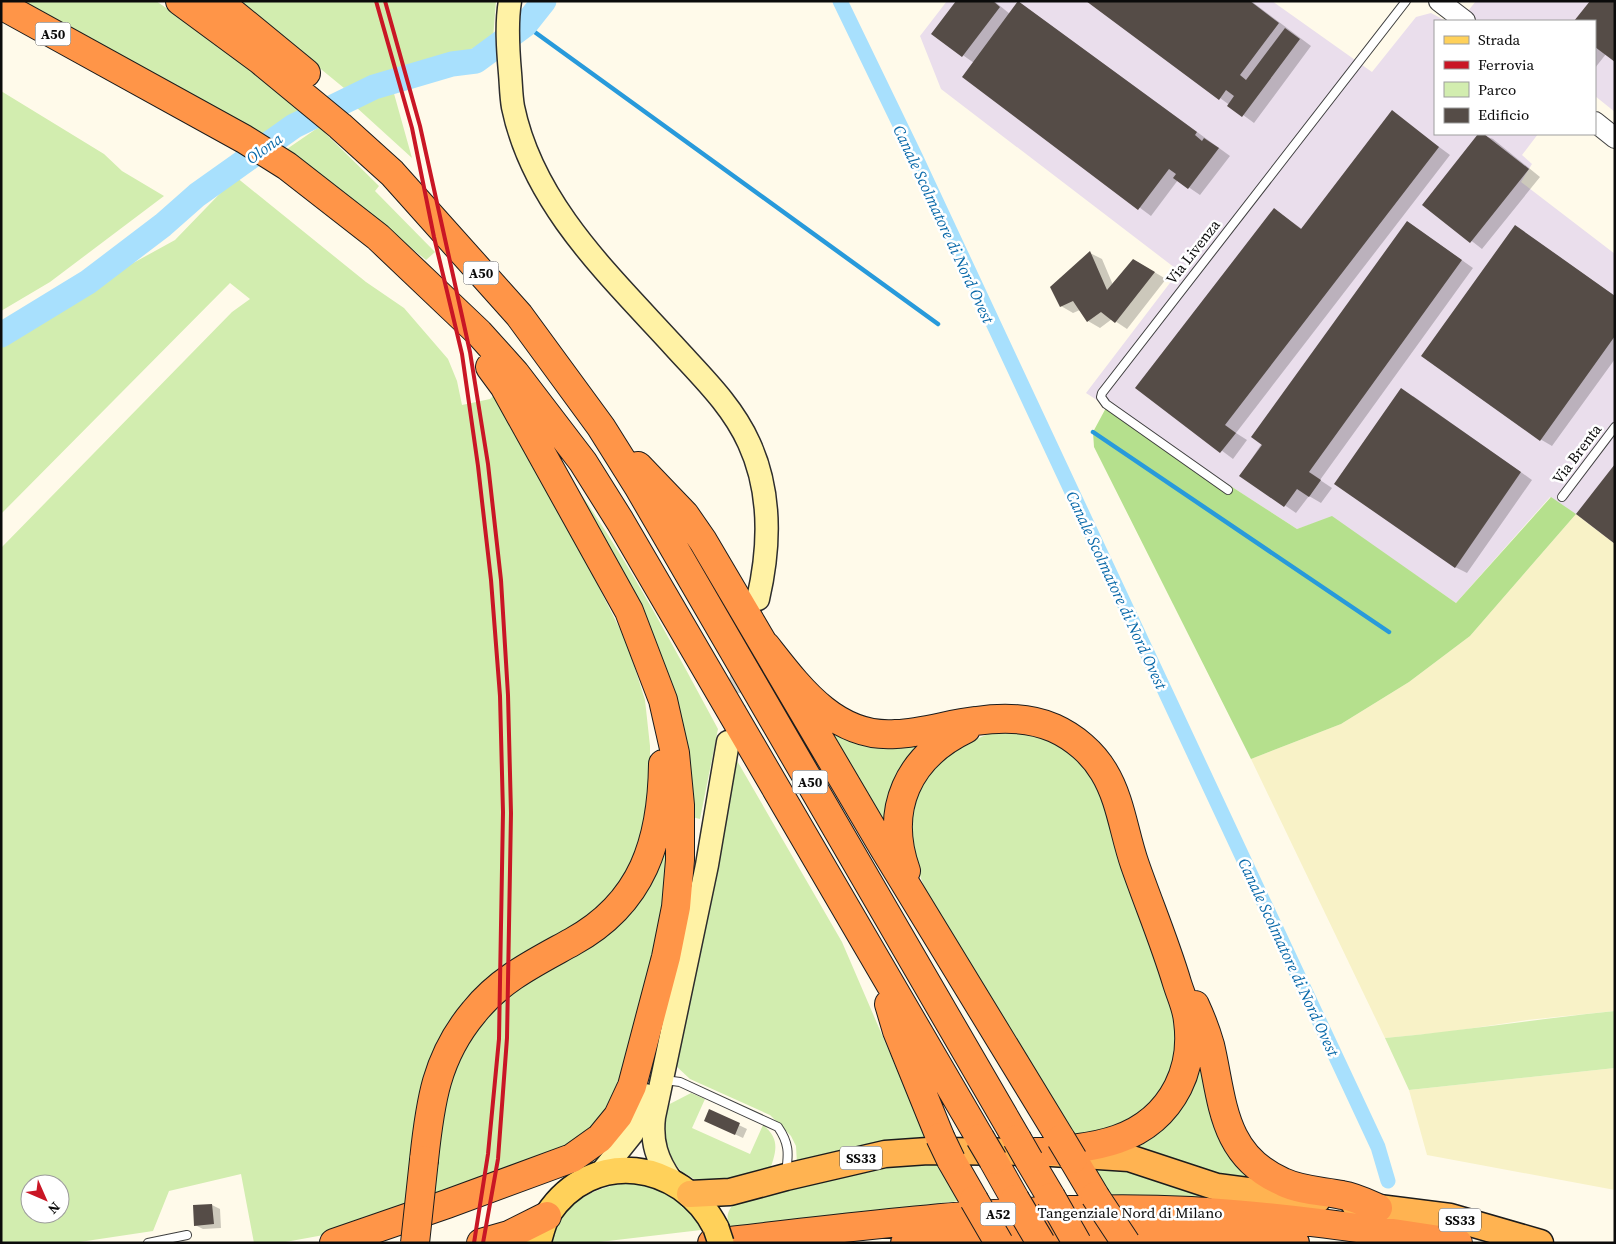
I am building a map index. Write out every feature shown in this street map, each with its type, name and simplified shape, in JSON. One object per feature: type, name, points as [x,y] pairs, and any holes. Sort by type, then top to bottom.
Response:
[{"type":"highway","points":[[180,1],[260,60],[314,92]]},
{"type":"highway","points":[[218,1],[314,92]]},
{"type":"highway","name":"A50","points":[[1,5],[244,139],[287,166],[378,237],[479,333],[515,373],[583,462],[658,583],[1041,1243]]},
{"type":"highway","points":[[1,22],[105,63]]},
{"type":"highway","name":"A50","points":[[314,92],[348,122],[375,141],[392,174],[518,315],[601,427],[662,527],[1027,1150],[1051,1198],[1077,1243]]},
{"type":"highway","points":[[334,1243],[448,1204],[572,1158],[600,1138],[618,1116],[632,1086],[666,957],[676,907],[681,834],[675,753],[663,700],[629,611],[504,386],[428,283]]},
{"type":"highway","points":[[601,427],[685,515],[703,541],[887,855],[1067,1149],[1121,1243]]},
{"type":"highway","points":[[766,646],[810,700],[830,716],[856,729],[894,735],[990,719],[1032,720],[1055,728],[1075,740],[1099,764],[1113,790],[1132,857],[1166,946],[1187,1013],[1190,1037],[1183,1076],[1171,1099],[1147,1124],[1122,1138],[1080,1149],[1027,1150]]},
{"type":"highway","points":[[415,1243],[435,1084],[446,1055],[474,1012],[487,997],[516,973],[589,932],[603,922],[618,908],[641,875],[652,850],[659,822],[665,734],[663,700]]},
{"type":"highway","points":[[944,947],[902,859],[897,826],[899,809],[906,786],[914,771],[933,748],[947,738],[990,719]]},
{"type":"highway","points":[[1166,946],[1202,1021],[1209,1043],[1224,1117],[1242,1150],[1261,1169],[1283,1182],[1318,1192],[1344,1195],[1378,1208]]},
{"type":"highway","points":[[877,962],[897,1031],[946,1149],[999,1243]]},
{"type":"highway","name":"SS33","points":[[681,1187],[730,1192],[860,1159],[902,1152],[1027,1150],[1129,1158],[1233,1190],[1450,1217],[1540,1243]]},
{"type":"highway","points":[[1095,1196],[1126,1243]]},
{"type":"highway","name":"Tangenziale Nord di Milano","points":[[716,1238],[935,1217],[1131,1210],[1190,1211],[1285,1218],[1458,1243]]},
{"type":"highway","points":[[481,1243],[509,1235],[547,1216]]},
{"type":"highway","name":"Tangenziale Nord di Milano","points":[[905,1243],[949,1238],[1172,1233],[1254,1238],[1295,1243]]},
{"type":"main road","points":[[509,5],[508,57],[513,107],[525,145],[542,184],[561,216],[588,251],[724,402],[750,444],[762,483],[768,524],[765,564],[758,599]]},
{"type":"main road","points":[[600,1174],[624,1147],[638,1123],[689,892],[728,742]]},
{"type":"main road","points":[[716,1238],[710,1216],[660,1164],[653,1139],[654,1117],[661,1079],[707,865],[721,773]]},
{"type":"main road","points":[[657,1037],[666,957]]},
{"type":"main road","name":"SS33","points":[[538,1243],[547,1216],[560,1199],[575,1186],[600,1174],[637,1170],[681,1187]]},
{"type":"street","points":[[1440,1],[1464,20]]},
{"type":"street","points":[[1596,123],[1615,138]]},
{"type":"lane","name":"Via Livenza","points":[[1228,490],[1106,404],[1101,397],[1102,393],[1406,1]]},
{"type":"lane","name":"Via Brenta","points":[[1562,497],[1615,427]]},
{"type":"lane","points":[[661,1079],[680,1082],[778,1127],[785,1137],[789,1148],[786,1177]]},
{"type":"lane","points":[[148,1243],[187,1235]]},
{"type":"shaded area","points":[[947,1],[1272,1],[1372,72],[1416,17],[1431,13],[1444,20],[1434,20],[1434,135],[1537,135],[1522,155],[1532,164],[1521,182],[1615,254],[1615,544],[1550,497],[1456,603],[1332,517],[1297,529],[1086,393],[1179,271],[941,89],[920,36]]},
{"type":"shaded area","points":[[1476,1],[1615,1],[1615,112],[1596,97],[1596,20],[1461,20]]},
{"type":"shaded area","points":[[1576,514],[1615,544],[1615,1011],[1385,1038],[1251,759],[1341,724],[1409,682],[1470,636]]},
{"type":"shaded area","points":[[1615,1068],[1615,1190],[1427,1155],[1409,1090]]},
{"type":"green space","points":[[22,1],[156,1],[254,71],[303,112],[263,136]]},
{"type":"green space","points":[[238,1],[496,1],[493,39],[465,52],[370,78],[344,88]]},
{"type":"green space","points":[[393,90],[412,158],[356,107]]},
{"type":"green space","points":[[1,91],[104,154],[122,171],[164,196],[50,282],[1,311]]},
{"type":"green space","points":[[319,127],[379,186],[375,191],[435,252],[426,260],[344,193],[284,151]]},
{"type":"green space","points":[[236,177],[366,282],[404,308],[448,359],[457,381],[462,405],[490,399],[499,390],[627,643],[645,700],[650,746],[650,806],[631,869],[597,913],[491,979],[444,1085],[486,1010],[591,942],[670,820],[662,920],[620,1093],[585,1138],[351,1230],[280,1243],[254,1243],[241,1174],[169,1191],[153,1231],[73,1243],[1,1243],[1,548],[232,312],[250,299],[230,283],[1,514],[1,344],[115,273],[175,240]]},
{"type":"green space","points":[[1107,406],[1297,529],[1332,516],[1456,603],[1551,497],[1576,514],[1470,636],[1409,682],[1341,724],[1251,759],[1094,447],[1093,432]]},
{"type":"green space","points":[[558,462],[623,559],[718,729],[700,819],[692,817],[690,779]]},
{"type":"green space","points":[[823,725],[934,740],[891,843]]},
{"type":"green space","points":[[999,730],[1033,734],[1047,738],[1059,745],[1080,763],[1101,790],[1177,1018],[1178,1054],[1159,1097],[1131,1122],[1078,1139],[934,909],[921,878],[913,850],[912,824],[916,800],[926,779],[944,760],[968,744]]},
{"type":"green space","points":[[736,759],[842,942],[926,1137],[892,1141],[797,1164],[796,1146],[791,1136],[770,1115],[690,1079],[676,1066]]},
{"type":"green space","points":[[1615,1011],[1615,1068],[1409,1090],[1385,1038],[1443,1032]]},
{"type":"green space","points":[[1198,1044],[1262,1180],[1230,1177],[1132,1147]]},
{"type":"green space","points":[[691,1093],[705,1099],[692,1128],[750,1154],[763,1125],[769,1131],[775,1142],[775,1153],[769,1173],[709,1183],[694,1179],[681,1171],[662,1147],[662,1108]]},
{"type":"green space","points":[[938,1160],[960,1201],[730,1227],[728,1223],[728,1213],[737,1201],[865,1169]]},
{"type":"green space","points":[[1090,1160],[1224,1200],[1110,1195]]},
{"type":"green space","points":[[630,1183],[652,1188],[672,1197],[689,1211],[701,1230],[591,1243],[552,1243],[562,1218],[580,1200],[604,1188]]},
{"type":"building","points":[[956,1],[993,1],[1000,7],[962,57],[931,34]]},
{"type":"building","points":[[1018,1],[1197,132],[1195,135],[1202,141],[1204,138],[1219,148],[1188,189],[1173,178],[1176,174],[1169,169],[1138,210],[962,77]]},
{"type":"building","points":[[1086,1],[1250,1],[1279,23],[1240,75],[1246,80],[1285,28],[1300,39],[1242,117],[1227,106],[1234,96],[1226,90],[1219,100]]},
{"type":"building","points":[[1590,1],[1615,1],[1615,62],[1596,48],[1596,20],[1575,20]]},
{"type":"building","points":[[1392,110],[1439,147],[1225,425],[1236,433],[1220,453],[1135,388],[1274,208],[1301,229]]},
{"type":"building","points":[[1477,135],[1485,135],[1529,169],[1470,243],[1422,205]]},
{"type":"building","points":[[1407,221],[1462,260],[1309,472],[1321,480],[1309,497],[1297,489],[1284,507],[1239,476],[1262,445],[1251,437]]},
{"type":"building","points":[[1515,225],[1615,296],[1615,336],[1540,441],[1421,356]]},
{"type":"building","points":[[1090,251],[1107,290],[1133,259],[1155,272],[1115,323],[1101,312],[1087,322],[1073,301],[1060,307],[1050,287]]},
{"type":"building","points":[[1401,388],[1521,472],[1455,568],[1334,484]]},
{"type":"building","points":[[1615,464],[1615,544],[1576,514]]},
{"type":"building","points":[[709,1109],[740,1123],[735,1135],[704,1121]]},
{"type":"building","points":[[212,1204],[214,1224],[194,1226],[193,1205]]},
{"type":"waterway","name":"Olona","points":[[1,335],[88,282],[163,225],[197,195],[294,126],[374,87],[452,64],[476,61],[525,25],[544,1]]},
{"type":"waterway","name":"Canale Scolmatore di Nord Ovest","points":[[840,1],[915,156],[1378,1147],[1388,1181]]},
{"type":"waterway","points":[[525,25],[938,324]]},
{"type":"waterway","points":[[1093,432],[1389,632]]},
{"type":"tunnel","points":[[731,725],[754,614]]},
{"type":"railway","points":[[376,1],[412,128],[434,237],[462,354],[478,466],[491,580],[500,696],[503,812],[499,1039],[488,1154],[474,1243]]},
{"type":"railway","points":[[385,1],[420,126],[470,352],[488,464],[501,580],[508,695],[511,813],[507,1038],[498,1159],[483,1243]]}]
